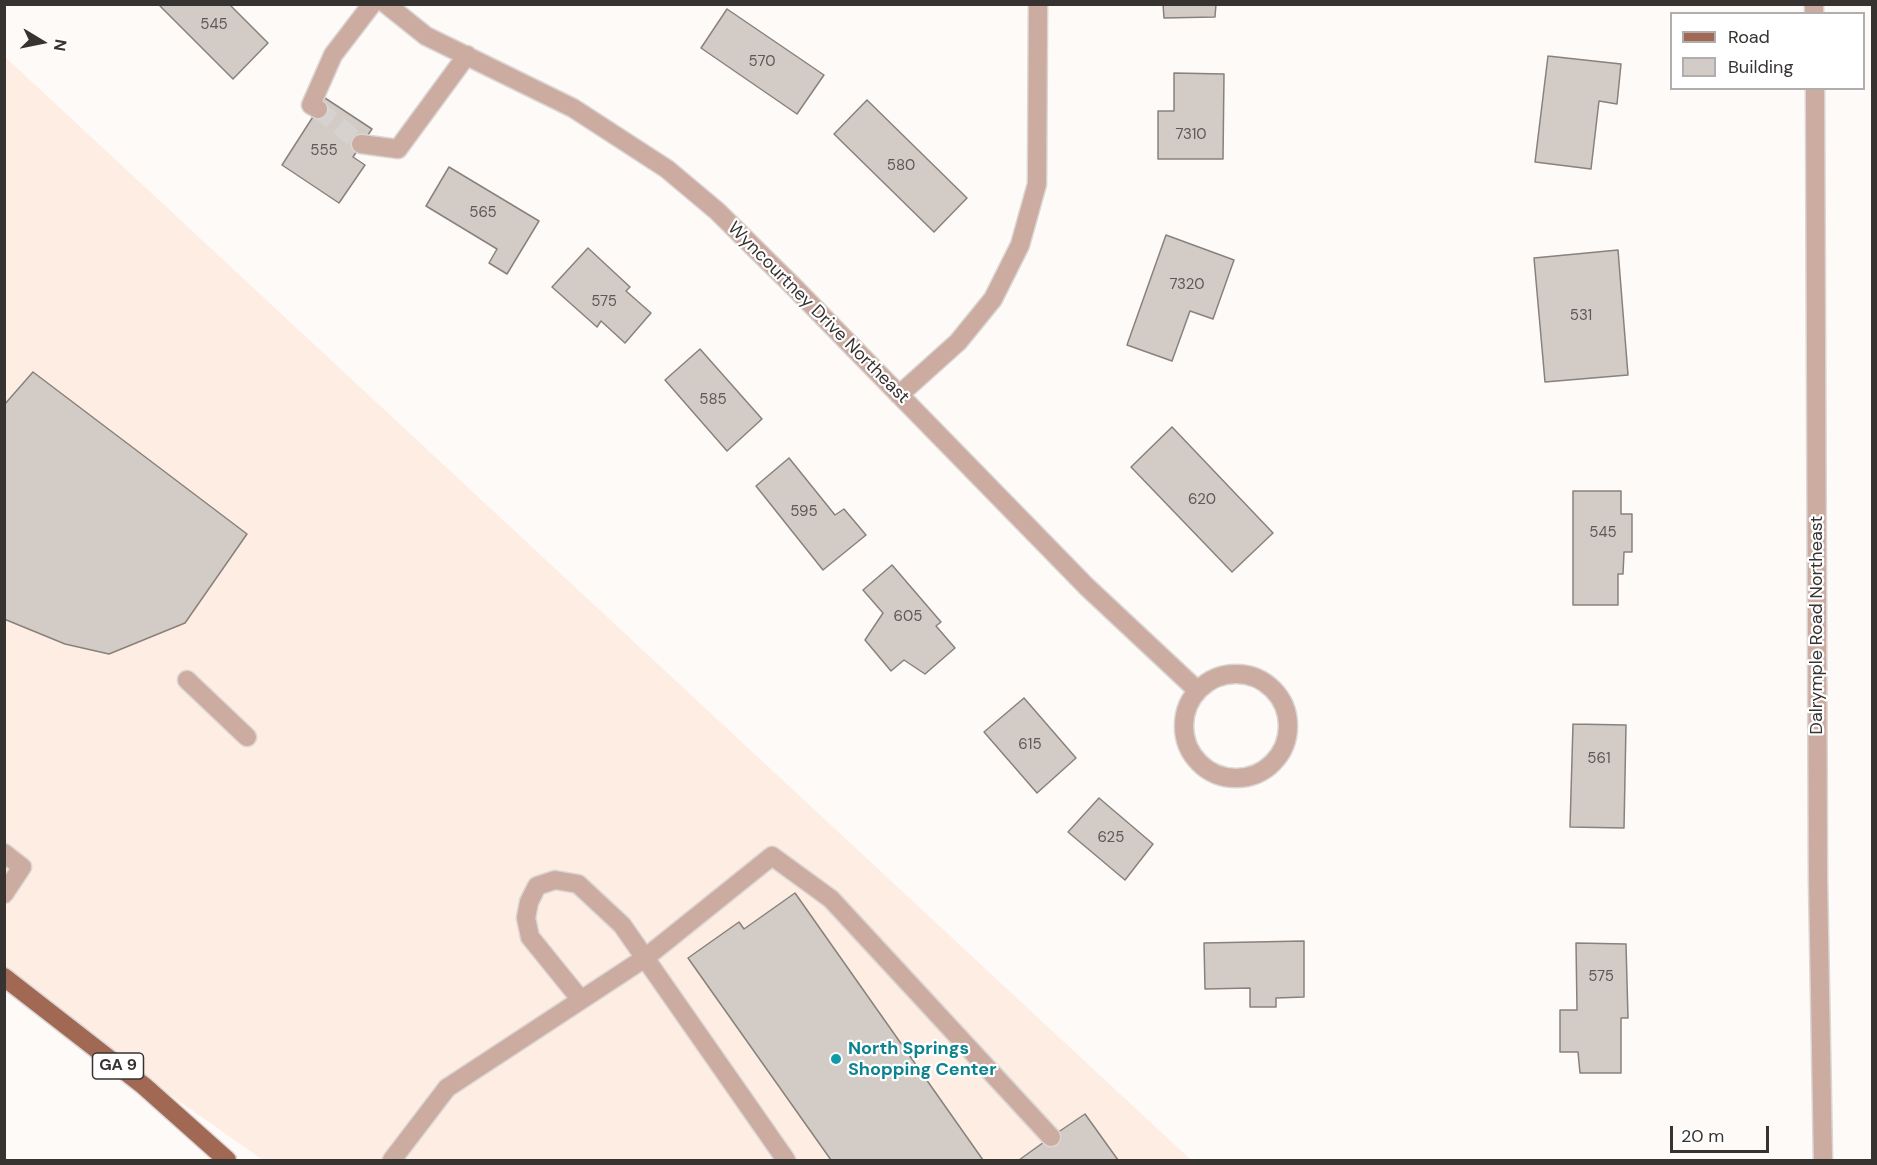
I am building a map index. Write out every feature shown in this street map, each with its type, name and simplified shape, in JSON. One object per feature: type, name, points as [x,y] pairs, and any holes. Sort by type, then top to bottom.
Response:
[{"type":"main road","name":"GA 9","points":[[4,977],[144,1086],[227,1161]]},
{"type":"street","points":[[318,109],[311,105],[333,55],[372,4]]},
{"type":"street","name":"Wyncourtney Drive Northeast","points":[[386,4],[426,36],[573,108],[667,169],[724,219],[1087,586],[1197,690]]},
{"type":"street","points":[[899,395],[965,333],[993,298],[1020,245],[1037,184],[1038,4]]},
{"type":"street","points":[[362,144],[399,149],[467,55]]},
{"type":"street","name":"Dalrymple Road Northeast","points":[[1815,90],[1818,879],[1823,1161]]},
{"type":"street","points":[[1239,673],[1257,677],[1279,696],[1288,722],[1287,740],[1269,767],[1253,776],[1223,778],[1206,770],[1189,751],[1183,733],[1187,705],[1197,690],[1222,675],[1239,673]]},
{"type":"street","points":[[187,680],[247,737]]},
{"type":"street","points":[[4,853],[22,867],[4,894]]},
{"type":"street","points":[[392,1161],[447,1088],[645,957],[772,856],[831,899],[1051,1137]]},
{"type":"street","points":[[581,1000],[530,937],[526,918],[529,902],[537,886],[555,880],[578,884],[622,925],[786,1161]]},
{"type":"shaded area","points":[[4,56],[1191,1160],[263,1160],[5,979]]},
{"type":"building","points":[[161,4],[229,4],[268,43],[233,79],[160,6]]},
{"type":"building","points":[[1163,4],[1216,4],[1215,17],[1164,18]]},
{"type":"building","points":[[727,9],[824,75],[797,114],[701,48]]},
{"type":"building","points":[[1548,56],[1621,64],[1617,104],[1599,101],[1591,169],[1535,162]]},
{"type":"building","points":[[1174,73],[1224,74],[1223,159],[1158,159],[1158,111],[1174,111]]},
{"type":"building","points":[[325,98],[372,129],[353,157],[365,165],[339,203],[282,165]]},
{"type":"building","points":[[867,100],[967,198],[934,232],[834,134]]},
{"type":"building","points":[[449,167],[539,221],[507,274],[489,263],[497,249],[426,206]]},
{"type":"building","points":[[1166,235],[1234,260],[1213,319],[1190,311],[1172,361],[1127,345]]},
{"type":"building","points":[[588,248],[630,287],[626,291],[651,313],[625,343],[601,321],[597,327],[552,287]]},
{"type":"building","points":[[1618,250],[1628,375],[1545,382],[1534,258]]},
{"type":"building","points":[[700,349],[762,419],[727,451],[665,380]]},
{"type":"building","points":[[33,372],[247,534],[185,623],[109,654],[65,644],[4,619],[4,405]]},
{"type":"building","points":[[1172,427],[1273,533],[1232,572],[1131,467]]},
{"type":"building","points":[[789,458],[835,515],[844,509],[866,535],[823,570],[756,486]]},
{"type":"building","points":[[1573,491],[1621,491],[1621,514],[1632,514],[1632,552],[1624,552],[1623,574],[1618,574],[1618,605],[1573,605]]},
{"type":"building","points":[[892,565],[941,622],[936,626],[955,648],[925,674],[904,660],[891,671],[865,640],[883,613],[863,590]]},
{"type":"building","points":[[1024,698],[1076,758],[1037,793],[984,732]]},
{"type":"building","points":[[1573,724],[1626,725],[1624,828],[1570,827]]},
{"type":"building","points":[[1099,798],[1153,844],[1125,880],[1068,832]]},
{"type":"building","name":"North Springs Shopping Center","points":[[795,893],[983,1160],[831,1160],[688,958],[739,922],[744,929]]},
{"type":"building","points":[[1304,941],[1304,997],[1276,998],[1276,1007],[1250,1007],[1250,988],[1205,989],[1204,943]]},
{"type":"building","points":[[1576,943],[1626,944],[1628,1018],[1621,1018],[1621,1073],[1580,1073],[1578,1052],[1560,1052],[1560,1010],[1577,1010]]},
{"type":"building","points":[[1085,1114],[1118,1160],[1019,1160],[1051,1137]]},
{"type":"tunnel","points":[[318,109],[361,144]]},
{"type":"place","name":"North Springs Shopping Center","points":[[836,1059]]}]
